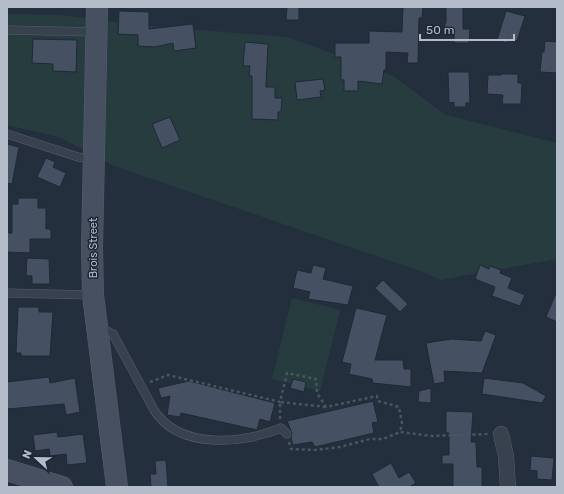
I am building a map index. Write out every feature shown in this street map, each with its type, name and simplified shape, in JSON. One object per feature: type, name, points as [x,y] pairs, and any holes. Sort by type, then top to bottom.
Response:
[{"type":"main road","name":"Brois Street","points":[[97,7],[92,248],[93,295],[117,487]]},
{"type":"main road","points":[[7,470],[62,487]]},
{"type":"street","points":[[501,434],[506,456],[508,487]]},
{"type":"lane","points":[[7,30],[97,32]]},
{"type":"lane","points":[[7,134],[78,157],[95,159]]},
{"type":"lane","points":[[7,293],[93,295]]},
{"type":"lane","points":[[96,326],[113,334],[142,385],[158,418],[169,427],[195,439],[240,439],[264,435],[281,428],[286,434]]},
{"type":"path","points":[[281,428],[280,402],[287,373],[316,379],[317,393],[326,407]]},
{"type":"path","points":[[142,385],[168,375],[280,402],[326,407],[377,396],[378,401],[399,407],[402,423],[400,432]]},
{"type":"path","points":[[286,434],[291,449],[315,450],[383,438],[400,432],[431,436],[501,434]]},
{"type":"green space","points":[[7,14],[61,15],[137,25],[288,37],[393,76],[446,115],[557,143],[557,259],[440,280],[426,273],[114,166],[59,137],[7,125]]},
{"type":"green space","points":[[292,298],[340,310],[320,391],[272,379]]},
{"type":"building","points":[[287,7],[299,7],[299,20],[286,20]]},
{"type":"building","points":[[403,7],[423,7],[422,18],[419,18],[418,63],[407,63],[408,53],[386,52],[386,70],[384,70],[382,84],[358,81],[358,91],[344,91],[344,80],[341,80],[341,57],[335,57],[335,43],[369,43],[369,31],[402,32]]},
{"type":"building","points":[[446,7],[463,7],[463,29],[470,29],[469,43],[454,43],[454,33],[444,33],[446,23]]},
{"type":"building","points":[[119,11],[149,12],[149,29],[193,24],[196,48],[174,51],[173,43],[155,47],[138,46],[138,35],[118,34]]},
{"type":"building","points":[[506,11],[525,16],[517,41],[508,39],[507,43],[497,40]]},
{"type":"building","points":[[33,39],[77,40],[76,72],[53,71],[53,64],[32,63]]},
{"type":"building","points":[[545,41],[557,42],[557,73],[540,72],[542,52],[544,52]]},
{"type":"building","points":[[245,42],[268,44],[266,87],[275,87],[275,98],[282,98],[281,112],[278,112],[278,120],[252,119],[252,76],[249,76],[250,66],[243,66]]},
{"type":"building","points":[[448,72],[469,72],[470,103],[466,103],[466,107],[454,107],[454,102],[449,103]]},
{"type":"building","points":[[518,74],[518,83],[522,83],[521,104],[502,104],[503,95],[487,94],[488,75]]},
{"type":"building","points":[[323,79],[325,90],[320,91],[321,97],[297,100],[295,82]]},
{"type":"building","points":[[170,117],[180,140],[162,148],[152,124]]},
{"type":"building","points":[[7,144],[19,147],[12,184],[7,183]]},
{"type":"building","points":[[46,158],[55,162],[53,167],[66,173],[60,187],[37,177]]},
{"type":"building","points":[[18,198],[38,198],[38,208],[46,208],[46,229],[51,229],[51,239],[30,239],[30,253],[7,252],[7,233],[12,233],[12,204],[18,204]]},
{"type":"building","points":[[27,258],[49,259],[50,284],[32,284],[32,276],[26,276]]},
{"type":"building","points":[[313,265],[326,268],[323,279],[353,286],[348,305],[308,299],[310,292],[293,288],[297,270],[311,273]]},
{"type":"building","points":[[480,265],[489,269],[490,266],[501,270],[500,273],[512,278],[508,288],[525,295],[520,306],[492,296],[495,287],[475,279]]},
{"type":"building","points":[[383,280],[408,304],[400,312],[375,288]]},
{"type":"building","points":[[557,291],[557,322],[546,317]]},
{"type":"building","points":[[18,307],[39,307],[39,312],[53,312],[50,356],[21,356],[21,353],[16,353]]},
{"type":"building","points":[[356,308],[387,315],[375,360],[403,360],[404,369],[411,369],[411,387],[373,383],[372,379],[349,374],[351,364],[342,362]]},
{"type":"building","points":[[485,331],[496,335],[482,373],[444,371],[445,382],[434,384],[426,343],[452,339],[481,341]]},
{"type":"building","points":[[49,377],[50,383],[75,378],[80,412],[66,415],[64,404],[7,409],[7,382]]},
{"type":"building","points":[[484,378],[523,383],[546,396],[542,403],[482,394]]},
{"type":"building","points":[[293,379],[306,382],[304,392],[290,388]]},
{"type":"building","points":[[189,381],[275,403],[270,422],[260,419],[257,430],[181,413],[180,417],[167,415],[170,396],[161,398],[158,388]]},
{"type":"building","points":[[431,388],[431,403],[418,402],[419,391]]},
{"type":"building","points":[[373,401],[378,422],[372,423],[374,433],[315,447],[312,442],[293,445],[291,438],[292,433],[287,421]]},
{"type":"building","points":[[446,411],[473,412],[471,442],[476,442],[477,467],[482,467],[482,487],[453,487],[453,464],[442,464],[442,455],[449,455],[449,433],[446,433]]},
{"type":"building","points":[[57,432],[58,437],[83,434],[87,463],[67,465],[66,454],[50,456],[49,449],[35,451],[33,435]]},
{"type":"building","points":[[531,456],[554,458],[552,480],[537,479],[537,471],[530,470]]},
{"type":"building","points":[[166,460],[168,487],[151,487],[150,474],[156,474],[155,461]]},
{"type":"building","points":[[391,463],[399,478],[409,472],[416,483],[409,487],[379,487],[372,474]]}]
